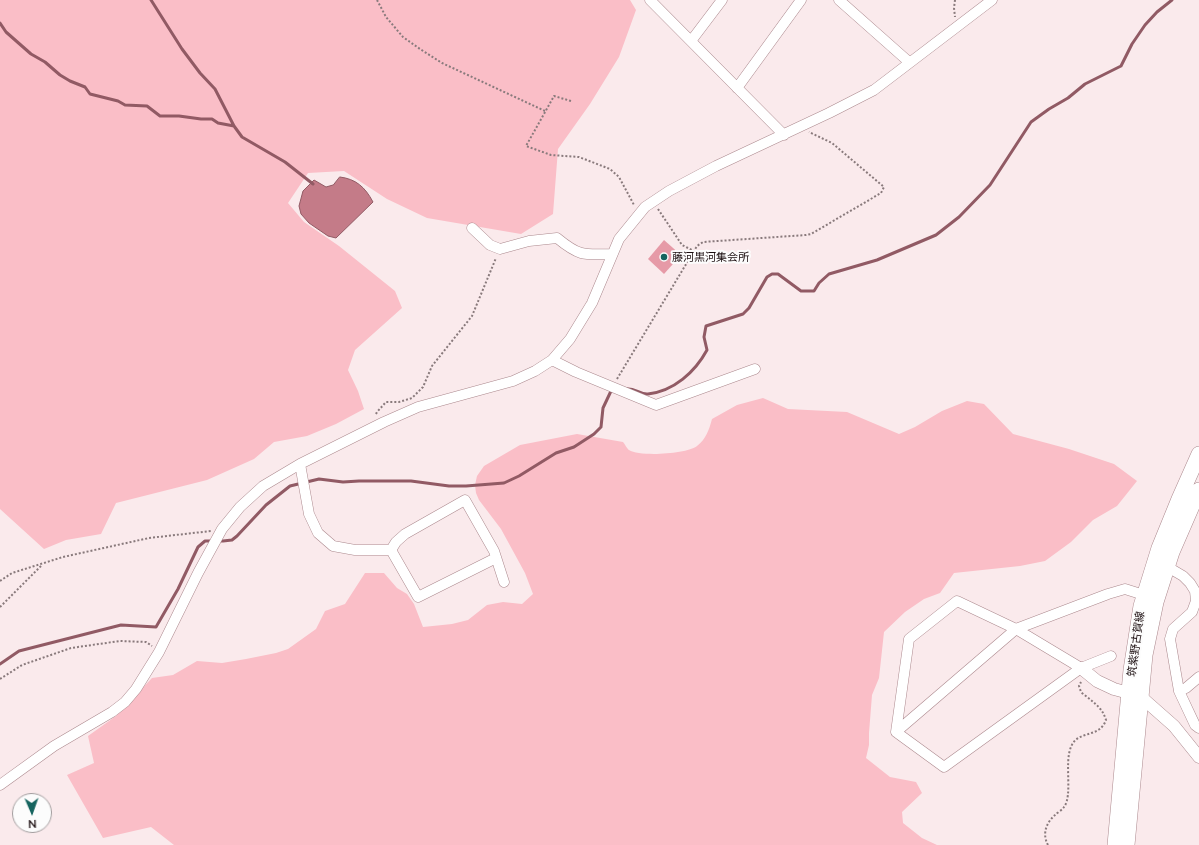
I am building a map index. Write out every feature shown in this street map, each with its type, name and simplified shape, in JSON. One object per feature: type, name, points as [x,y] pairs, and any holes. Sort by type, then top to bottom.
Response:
[{"type":"main road","name":"筑紫野古賀線","points":[[1127,845],[1135,695],[1136,638],[1141,606],[1159,548],[1199,454]]},
{"type":"main road","name":"筑紫野古賀線","points":[[1115,845],[1135,695],[1156,602],[1166,566],[1199,490]]},
{"type":"street","points":[[650,0],[784,135]]},
{"type":"street","points":[[691,41],[722,0]]},
{"type":"street","points":[[737,88],[801,0]]},
{"type":"street","points":[[839,0],[909,62]]},
{"type":"street","points":[[0,785],[54,746],[112,712],[125,702],[136,689],[159,652],[198,572],[217,538],[240,507],[263,486],[300,464],[377,425],[418,408],[513,381],[535,371],[552,360],[570,339],[592,303],[611,254],[619,239],[645,207],[669,191],[716,166],[803,126],[874,90],[992,0]]},
{"type":"street","points":[[472,228],[490,245],[500,249],[529,241],[557,238],[570,249],[584,255],[611,254]]},
{"type":"street","points":[[552,360],[576,372],[656,405],[755,369]]},
{"type":"street","points":[[300,464],[309,514],[318,533],[332,546],[355,550],[391,550]]},
{"type":"street","points":[[391,550],[396,542],[405,534],[465,500],[494,551],[504,582]]},
{"type":"street","points":[[391,550],[418,596],[496,558]]},
{"type":"street","points":[[1166,566],[1183,576],[1196,591],[1196,601],[1192,612],[1173,628],[1170,638],[1179,691],[1195,725],[1199,728]]},
{"type":"street","points":[[896,732],[1016,629],[1113,592],[1125,590],[1144,595]]},
{"type":"street","points":[[896,732],[909,639],[957,601],[1016,629],[1085,671],[1097,681],[1135,695],[1174,726],[1199,757]]},
{"type":"street","points":[[896,732],[944,767],[1085,671],[1110,656]]},
{"type":"street","points":[[1179,691],[1186,688],[1199,677]]},
{"type":"path","points":[[377,0],[386,17],[403,37],[420,49],[442,63],[545,111]]},
{"type":"path","points":[[955,0],[954,15],[957,26]]},
{"type":"path","points":[[571,101],[554,96],[526,146],[551,155],[579,157],[610,169],[619,177],[638,214]]},
{"type":"path","points":[[613,387],[697,246],[703,242],[811,234],[881,193],[884,187],[832,144],[806,131],[803,126]]},
{"type":"path","points":[[653,201],[682,245],[694,251]]},
{"type":"path","points":[[377,425],[377,412],[386,402],[399,402],[412,398],[423,387],[432,366],[472,316],[500,249]]},
{"type":"path","points":[[0,581],[12,574],[63,557],[149,538],[217,538]]},
{"type":"path","points":[[0,607],[43,564]]},
{"type":"path","points":[[0,679],[22,665],[71,648],[120,641],[140,641],[146,642],[159,652]]},
{"type":"path","points":[[1048,845],[1045,840],[1048,821],[1065,807],[1068,791],[1068,765],[1071,746],[1078,738],[1101,728],[1106,720],[1104,712],[1097,704],[1081,692],[1080,686],[1085,671]]},
{"type":"shaded area","points":[[0,0],[630,0],[636,10],[619,57],[590,104],[558,149],[553,214],[521,234],[427,218],[387,199],[344,171],[308,173],[288,203],[304,222],[339,246],[395,291],[402,308],[355,350],[348,370],[358,391],[364,409],[336,424],[307,436],[274,442],[254,459],[207,480],[116,503],[101,534],[66,540],[44,549],[0,509]]},
{"type":"shaded area","points":[[340,177],[351,180],[360,185],[367,192],[373,202],[336,238],[328,236],[309,223],[301,214],[299,206],[303,191],[314,180],[326,187],[333,185]]},
{"type":"shaded area","points":[[763,398],[788,409],[847,412],[899,434],[915,427],[942,411],[967,401],[984,404],[1013,434],[1069,449],[1114,464],[1137,481],[1117,506],[1093,520],[1071,542],[1045,561],[1020,566],[954,573],[940,593],[924,599],[905,612],[884,632],[879,678],[872,695],[869,745],[866,758],[890,777],[916,782],[922,793],[902,812],[903,823],[922,838],[937,845],[174,845],[151,827],[103,838],[67,775],[94,763],[88,736],[116,716],[152,678],[173,675],[197,661],[222,663],[276,653],[288,649],[316,629],[325,611],[345,604],[365,573],[384,573],[397,588],[407,594],[414,604],[423,627],[452,624],[468,620],[487,605],[503,602],[522,604],[533,594],[525,573],[501,529],[479,500],[476,493],[475,485],[477,476],[484,466],[520,445],[577,434],[623,442],[628,449],[635,452],[663,454],[684,451],[692,449],[703,440],[712,419],[737,405]]},
{"type":"building","points":[[664,240],[681,255],[664,274],[648,259]]},
{"type":"waterway","points":[[151,0],[182,49],[200,73],[215,89],[234,126]]},
{"type":"waterway","points":[[624,389],[631,389],[648,394],[666,389],[683,379],[696,366],[707,350],[704,337],[706,326],[743,314],[749,308],[767,277],[772,274],[778,274],[801,291],[814,291],[819,283],[829,274],[877,260],[936,235],[959,217],[990,185],[1031,122],[1068,98],[1085,84],[1121,66],[1132,44],[1145,25],[1157,12],[1172,0]]},
{"type":"waterway","points":[[0,23],[6,32],[31,54],[45,62],[60,75],[85,87],[90,94],[118,101],[125,105],[147,106],[160,116],[212,119],[218,123],[234,126],[242,137],[285,162],[313,184]]},
{"type":"waterway","points":[[0,664],[19,651],[121,625],[156,627],[178,589],[198,547],[205,541],[232,540],[266,505],[290,486],[319,479],[343,482],[411,481],[449,486],[504,483],[519,476],[556,453],[574,447],[594,434],[601,427],[603,408],[611,391],[613,391]]},
{"type":"place","name":"藤河黒河集会所","points":[[664,257]]}]
